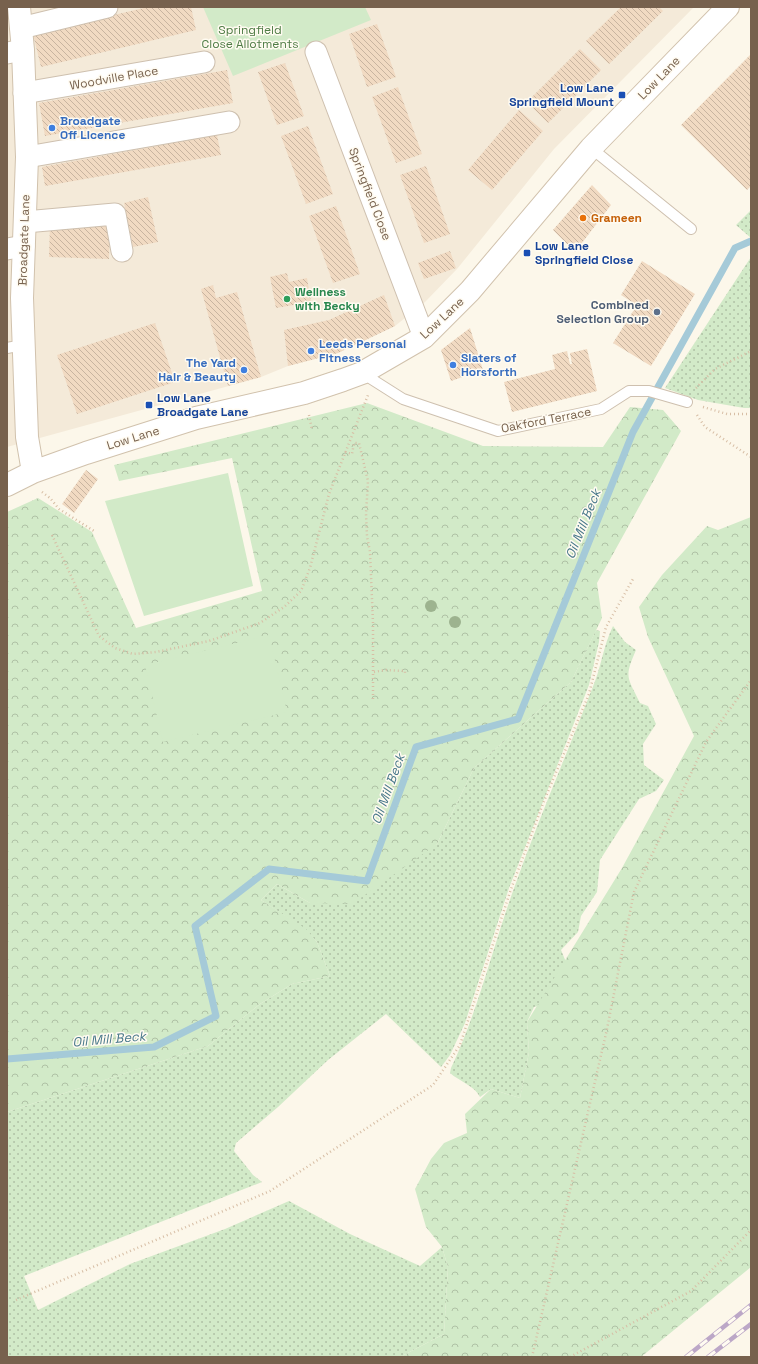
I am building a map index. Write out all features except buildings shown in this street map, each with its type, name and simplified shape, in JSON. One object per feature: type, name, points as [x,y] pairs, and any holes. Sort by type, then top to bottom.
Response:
[{"type":"street","points":[[20,17],[108,7]]},
{"type":"street","name":"Low Lane","points":[[7,485],[33,472],[86,453],[196,418],[304,393],[362,373],[424,337],[470,291],[591,148],[721,9]]},
{"type":"street","name":"Broadgate Lane","points":[[20,17],[15,52],[24,93],[27,157],[25,222],[16,247],[22,298],[15,346],[33,472]]},
{"type":"street","name":"Springfield Close","points":[[316,52],[424,337]]},
{"type":"street","name":"Woodville Place","points":[[24,93],[204,62]]},
{"type":"street","points":[[27,157],[229,122]]},
{"type":"street","points":[[25,222],[115,214],[122,251]]},
{"type":"lane","points":[[591,148],[691,229]]},
{"type":"lane","name":"Oakford Terrace","points":[[362,373],[404,399],[498,431],[601,409],[628,391],[649,391],[673,396],[687,402]]},
{"type":"path","points":[[687,402],[699,383],[715,369],[751,351]]},
{"type":"path","points":[[52,535],[99,636],[115,648],[133,654],[156,652],[209,641],[260,623],[284,607],[301,591],[310,568],[329,494],[368,395]]},
{"type":"path","points":[[687,402],[727,414],[751,414]]},
{"type":"path","points":[[687,402],[705,427],[751,457]]},
{"type":"path","points":[[345,452],[352,454],[354,443],[359,443],[368,481],[366,514],[367,536],[370,552],[374,672],[373,700]]},
{"type":"path","points":[[33,472],[40,491],[50,498],[59,509],[94,531]]},
{"type":"path","points":[[16,1300],[270,1191],[433,1085],[460,1045],[511,889],[544,801],[589,694],[606,627],[633,579]]},
{"type":"path","points":[[374,672],[385,670],[405,671],[405,675]]},
{"type":"path","points":[[532,1357],[607,1028],[634,892],[706,742],[751,680]]},
{"type":"path","points":[[570,1357],[691,1291],[751,1230]]},
{"type":"shaded area","points":[[7,7],[694,7],[554,149],[457,269],[425,302],[395,326],[338,353],[288,366],[261,377],[7,447]]},
{"type":"green space","name":"Springfield Close Allotments","points":[[203,7],[365,7],[371,20],[233,76]]},
{"type":"green space","points":[[751,210],[751,238],[736,225]]},
{"type":"green space","points":[[751,257],[751,408],[698,400],[665,388]]},
{"type":"green space","points":[[367,403],[483,446],[603,447],[630,407],[663,410],[681,431],[597,583],[602,618],[571,682],[474,768],[437,844],[352,904],[310,903],[277,884],[261,900],[306,929],[317,942],[330,976],[292,984],[260,1004],[208,1046],[7,1112],[7,512],[38,498],[92,532],[136,628],[262,591],[232,458],[119,481],[114,465]]},
{"type":"green space","points":[[228,473],[253,586],[144,616],[105,501]]},
{"type":"green space","points":[[751,517],[751,1267],[641,1357],[400,1357],[444,1334],[448,1267],[442,1247],[426,1227],[415,1189],[431,1159],[444,1143],[467,1133],[465,1114],[491,1089],[520,1098],[529,1052],[527,1022],[622,868],[694,736],[648,637],[639,607],[662,575],[707,526],[718,530]]},
{"type":"green space","points":[[613,626],[625,642],[636,650],[630,666],[630,682],[640,703],[648,706],[656,724],[643,744],[644,765],[664,780],[656,791],[639,799],[600,860],[597,892],[581,916],[578,932],[561,950],[573,979],[561,1000],[534,1007],[527,1022],[529,1052],[520,1098],[491,1089],[480,1097],[471,1087],[450,1073],[451,1068],[477,1003],[505,913],[522,866],[595,681]]},
{"type":"green space","points":[[596,630],[600,631],[599,642],[589,685],[509,888],[465,1023],[450,1055],[441,1067],[386,1014],[328,1060],[278,1107],[236,1143],[234,1151],[253,1175],[262,1182],[24,1276],[38,1310],[130,1264],[225,1229],[289,1201],[350,1234],[420,1266],[442,1247],[448,1267],[444,1334],[400,1357],[7,1357],[7,1112],[208,1046],[260,1004],[292,984],[330,976],[317,942],[306,930],[261,900],[277,884],[310,903],[437,844],[474,768],[571,682]]},
{"type":"green space","points":[[269,635],[287,712],[163,742],[145,665]]},
{"type":"waterway","name":"Oil Mill Beck","points":[[7,1059],[154,1047],[216,1016],[195,926],[269,869],[367,881],[416,747],[518,719],[633,432],[735,248],[751,241]]},
{"type":"railway","points":[[686,1357],[751,1305]]},
{"type":"railway","points":[[708,1357],[751,1324]]},
{"type":"place","name":"Low Lane Springfield Mount","points":[[622,95]]},
{"type":"place","name":"Broadgate Off Licence","points":[[52,128]]},
{"type":"place","name":"Grameen","points":[[583,218]]},
{"type":"place","name":"Low Lane Springfield Close","points":[[527,253]]},
{"type":"place","name":"Wellness with Becky","points":[[287,299]]},
{"type":"place","name":"Combined Selection Group","points":[[657,312]]},
{"type":"place","name":"Leeds Personal Fitness","points":[[311,351]]},
{"type":"place","name":"Slaters of Horsforth","points":[[453,365]]},
{"type":"place","name":"The Yard Hair & Beauty","points":[[244,370]]},
{"type":"place","name":"Low Lane Broadgate Lane","points":[[149,405]]}]
